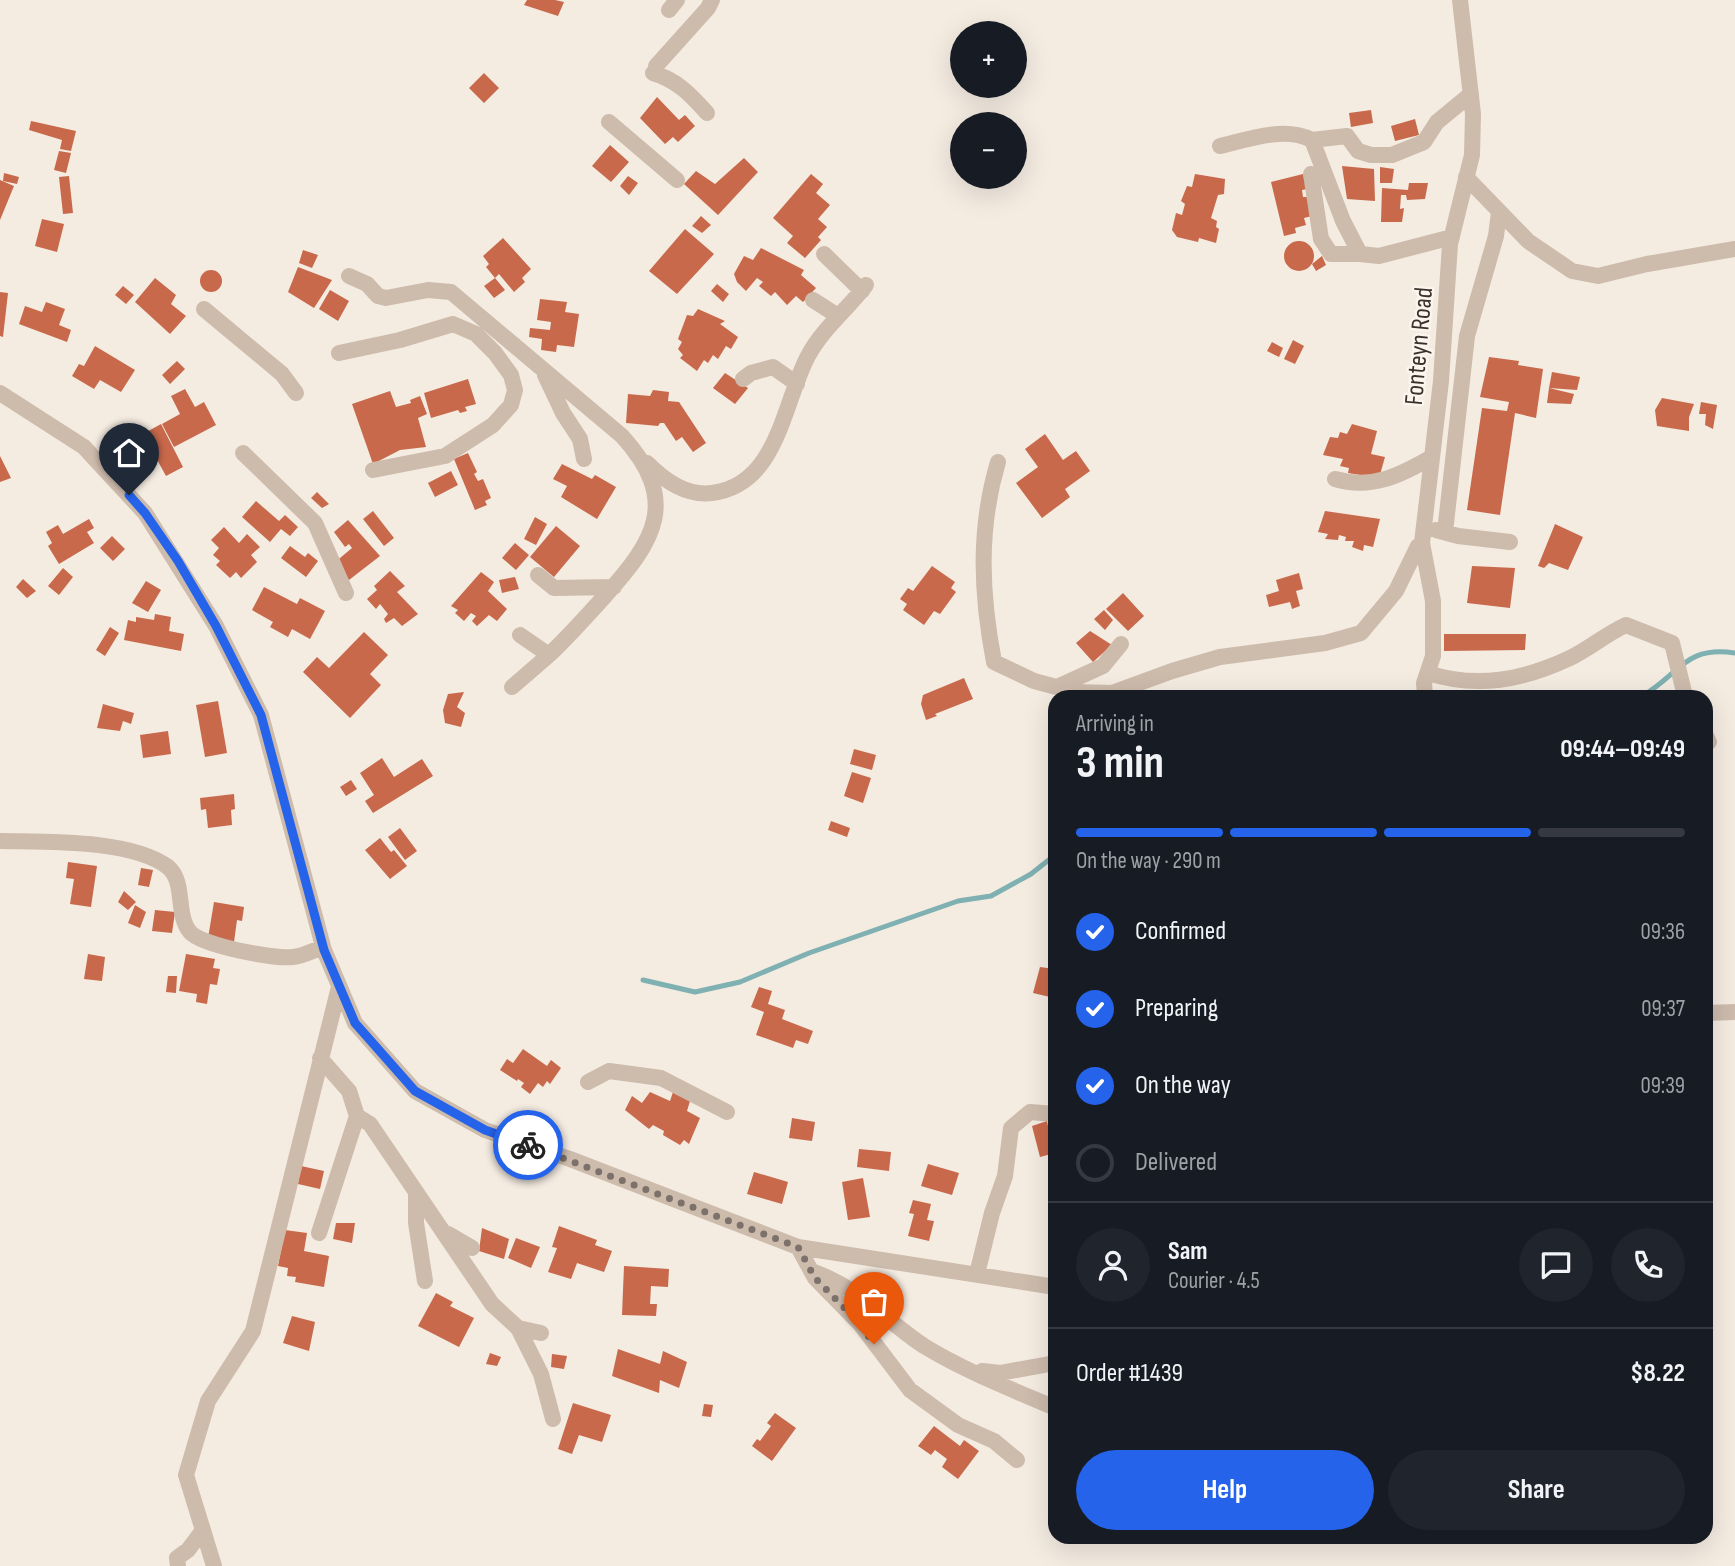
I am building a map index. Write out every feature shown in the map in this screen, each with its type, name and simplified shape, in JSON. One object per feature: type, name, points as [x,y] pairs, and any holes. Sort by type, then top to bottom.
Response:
[{"type":"street","points":[[707,113],[686,91],[654,70],[712,0]]},
{"type":"street","name":"Fonteyn Road","points":[[1425,690],[1433,656],[1433,601],[1422,543],[1452,237],[1472,155],[1473,114],[1460,0]]},
{"type":"street","points":[[1220,146],[1272,134],[1300,134],[1312,140],[1347,136],[1358,151],[1371,155],[1392,155],[1424,142],[1437,122],[1471,94]]},
{"type":"street","points":[[609,122],[677,180]]},
{"type":"street","points":[[1312,140],[1343,221],[1360,254]]},
{"type":"street","points":[[1311,174],[1321,239],[1331,254],[1379,256],[1452,237]]},
{"type":"street","points":[[1466,177],[1528,241],[1572,271],[1598,276],[1647,264],[1735,249]]},
{"type":"street","points":[[1445,532],[1467,336],[1496,236],[1499,212]]},
{"type":"street","points":[[349,276],[367,284],[377,296],[386,298],[428,290],[451,292],[621,436],[659,474],[678,487],[698,495],[721,492],[747,480],[764,461],[808,356],[838,316],[864,288],[824,254]]},
{"type":"street","points":[[813,300],[838,316]]},
{"type":"street","points":[[204,309],[282,374],[296,393]]},
{"type":"street","points":[[339,353],[400,341],[453,324],[475,334],[495,353],[510,375],[516,390],[511,405],[493,425],[454,451],[445,456],[373,470]]},
{"type":"street","points":[[540,367],[563,413],[580,439],[584,459]]},
{"type":"street","points":[[743,379],[751,373],[773,367],[797,384]]},
{"type":"street","points":[[0,393],[84,447],[145,513],[178,561],[216,626],[261,715],[324,947],[355,1023],[415,1091],[485,1130],[570,1159],[798,1247],[1048,1286]]},
{"type":"street","points":[[243,453],[315,523],[328,547],[346,593]]},
{"type":"street","points":[[512,687],[549,655],[614,587],[651,536],[657,509],[654,486],[640,456]]},
{"type":"street","points":[[1335,479],[1353,485],[1379,482],[1410,470],[1432,457]]},
{"type":"street","points":[[998,462],[988,495],[982,537],[985,617],[994,662],[1034,681],[1068,690]]},
{"type":"street","points":[[1424,527],[1510,542]]},
{"type":"street","points":[[1120,690],[1220,657],[1325,643],[1361,633],[1396,591],[1418,545]]},
{"type":"street","points":[[538,575],[554,588],[614,587]]},
{"type":"street","points":[[1428,673],[1452,680],[1479,683],[1527,674],[1570,658],[1626,625],[1672,643],[1684,690]]},
{"type":"street","points":[[520,635],[549,655]]},
{"type":"street","points":[[1057,687],[1103,666],[1121,644]]},
{"type":"street","points":[[0,841],[96,843],[147,857],[169,868],[177,882],[180,911],[191,932],[204,941],[269,957],[295,957],[324,947]]},
{"type":"street","points":[[214,1566],[186,1475],[208,1401],[253,1331],[339,987]]},
{"type":"street","points":[[1713,1013],[1735,1012]]},
{"type":"street","points":[[319,1233],[357,1116],[349,1091],[320,1058]]},
{"type":"street","points":[[588,1082],[609,1071],[660,1078],[727,1112]]},
{"type":"street","points":[[976,1274],[1005,1176],[1011,1128],[1030,1112],[1048,1113]]},
{"type":"street","points":[[357,1116],[370,1124],[478,1287],[518,1328],[541,1374],[553,1419]]},
{"type":"street","points":[[416,1192],[416,1223],[425,1281]]},
{"type":"street","points":[[443,1231],[472,1248]]},
{"type":"street","points":[[798,1247],[811,1271],[860,1324],[910,1390],[958,1425],[995,1441],[1017,1460]]},
{"type":"street","points":[[811,1271],[839,1281],[870,1301],[923,1345],[965,1368],[1048,1405]]},
{"type":"street","points":[[518,1328],[541,1333]]},
{"type":"street","points":[[965,1368],[1000,1373],[1048,1364]]},
{"type":"street","points":[[178,1566],[177,1558],[188,1550],[203,1530]]},
{"type":"building","points":[[527,0],[564,2],[558,16],[524,5]]},
{"type":"building","points":[[484,73],[499,88],[484,103],[469,88]]},
{"type":"building","points":[[657,97],[679,120],[685,115],[695,126],[678,142],[673,137],[665,144],[640,118]]},
{"type":"building","points":[[1371,110],[1373,123],[1351,127],[1349,113]]},
{"type":"building","points":[[1415,119],[1419,135],[1395,141],[1391,126]]},
{"type":"building","points":[[31,121],[76,131],[71,151],[60,149],[62,140],[29,130]]},
{"type":"building","points":[[610,145],[629,162],[611,182],[592,166]]},
{"type":"building","points":[[59,151],[71,153],[66,173],[54,170]]},
{"type":"building","points":[[744,158],[758,172],[718,215],[684,184],[696,171],[715,184]]},
{"type":"building","points":[[1342,166],[1374,169],[1375,201],[1347,199]]},
{"type":"building","points":[[1380,167],[1394,169],[1392,183],[1380,183]]},
{"type":"building","points":[[4,173],[19,177],[17,184],[3,181]]},
{"type":"building","points":[[811,174],[823,184],[816,193],[830,205],[818,219],[827,227],[818,237],[821,240],[805,258],[787,243],[793,236],[773,218]]},
{"type":"building","points":[[1195,174],[1225,179],[1224,194],[1218,195],[1211,218],[1217,221],[1216,227],[1219,229],[1216,243],[1199,238],[1198,242],[1177,237],[1172,230],[1176,213],[1182,215],[1185,204],[1181,201],[1187,186],[1192,187]]},
{"type":"building","points":[[1303,174],[1307,189],[1302,190],[1303,197],[1307,197],[1312,216],[1304,218],[1306,225],[1295,228],[1296,233],[1284,236],[1271,182]]},
{"type":"building","points":[[69,176],[73,213],[63,214],[59,177]]},
{"type":"building","points":[[628,176],[638,183],[629,195],[620,186]]},
{"type":"building","points":[[0,180],[14,186],[0,220]]},
{"type":"building","points":[[1409,183],[1428,183],[1425,199],[1407,200],[1406,195],[1401,195],[1400,209],[1404,208],[1402,222],[1381,222],[1382,188],[1408,190]]},
{"type":"building","points":[[701,216],[711,225],[702,233],[692,226]]},
{"type":"building","points":[[42,219],[64,224],[57,252],[35,246]]},
{"type":"building","points":[[685,229],[714,254],[677,294],[649,271]]},
{"type":"building","points":[[503,238],[531,269],[522,278],[525,282],[514,292],[499,274],[495,278],[486,267],[489,264],[483,256]]},
{"type":"building","points":[[1299,241],[1310,245],[1314,256],[1310,267],[1299,271],[1288,267],[1284,256],[1288,245]]},
{"type":"building","points":[[761,248],[804,270],[801,275],[816,288],[803,302],[796,296],[787,305],[775,292],[771,296],[759,286],[763,282],[757,278],[746,291],[737,282],[734,274],[744,256],[753,260]]},
{"type":"building","points":[[303,250],[318,255],[312,268],[299,263]]},
{"type":"building","points":[[1322,256],[1326,265],[1316,271],[1312,264]]},
{"type":"building","points":[[298,267],[332,280],[314,308],[288,292]]},
{"type":"building","points":[[211,270],[219,273],[222,281],[219,289],[211,292],[203,289],[200,281],[203,273]]},
{"type":"building","points":[[155,278],[176,295],[171,304],[186,316],[170,334],[135,302]]},
{"type":"building","points":[[495,278],[505,290],[494,298],[484,286]]},
{"type":"building","points":[[717,284],[729,294],[723,302],[711,291]]},
{"type":"building","points":[[123,286],[134,295],[126,304],[115,295]]},
{"type":"building","points":[[330,290],[349,301],[338,321],[319,309]]},
{"type":"building","points":[[0,292],[8,293],[3,337],[0,336]]},
{"type":"building","points":[[540,299],[567,302],[565,312],[579,314],[574,347],[557,345],[556,352],[541,350],[542,339],[529,337],[530,328],[550,330],[551,322],[537,320]]},
{"type":"building","points":[[46,302],[65,309],[59,325],[71,330],[67,342],[19,324],[25,306],[42,312]]},
{"type":"building","points":[[698,309],[725,321],[720,324],[738,337],[731,349],[726,346],[718,359],[713,355],[708,363],[704,360],[697,371],[680,358],[683,355],[678,349],[682,342],[678,339],[687,315],[693,316]]},
{"type":"building","points":[[1293,340],[1304,346],[1295,364],[1284,359]]},
{"type":"building","points":[[1272,342],[1283,348],[1279,357],[1267,351]]},
{"type":"building","points":[[95,346],[135,370],[121,392],[100,380],[94,389],[72,376],[79,364],[84,366]]},
{"type":"building","points":[[1489,357],[1519,361],[1518,365],[1543,369],[1536,418],[1515,413],[1500,515],[1467,510],[1482,408],[1507,411],[1509,402],[1480,397]]},
{"type":"building","points":[[177,361],[185,369],[170,384],[162,375]]},
{"type":"building","points":[[1552,372],[1580,377],[1577,390],[1549,388]]},
{"type":"building","points":[[725,373],[748,388],[735,404],[713,388]]},
{"type":"building","points":[[468,379],[476,404],[465,407],[467,411],[460,413],[458,410],[431,418],[424,393]]},
{"type":"building","points":[[1549,388],[1574,394],[1571,404],[1547,403]]},
{"type":"building","points":[[185,389],[195,407],[204,402],[216,425],[174,447],[162,424],[180,414],[171,396]]},
{"type":"building","points":[[653,390],[669,392],[668,401],[679,402],[706,443],[693,452],[682,437],[676,441],[664,423],[658,426],[626,423],[628,394],[650,396]]},
{"type":"building","points":[[390,391],[396,407],[411,403],[410,400],[420,396],[427,414],[418,418],[426,447],[400,450],[373,464],[352,404]]},
{"type":"building","points":[[1662,398],[1694,404],[1689,417],[1689,431],[1657,426],[1655,410]]},
{"type":"building","points":[[1701,402],[1717,405],[1713,429],[1705,425],[1706,414],[1699,414]]},
{"type":"building","points":[[161,424],[183,467],[166,476],[143,434]]},
{"type":"building","points":[[1352,424],[1377,431],[1371,454],[1385,457],[1379,478],[1348,473],[1349,468],[1340,466],[1343,459],[1323,455],[1330,437],[1338,438],[1340,432],[1347,434]]},
{"type":"building","points":[[1045,434],[1063,460],[1076,451],[1090,471],[1065,489],[1070,497],[1042,518],[1016,483],[1038,467],[1025,449]]},
{"type":"building","points":[[468,453],[477,472],[474,474],[478,481],[483,479],[491,498],[485,501],[487,505],[475,510],[454,459]]},
{"type":"building","points":[[0,456],[11,478],[0,482]]},
{"type":"building","points":[[562,464],[592,479],[595,475],[616,487],[597,519],[561,497],[567,486],[553,479]]},
{"type":"building","points":[[451,471],[458,485],[435,497],[428,483]]},
{"type":"building","points":[[317,492],[329,504],[322,508],[311,498]]},
{"type":"building","points":[[256,501],[279,521],[285,515],[298,527],[290,536],[281,529],[270,542],[242,517]]},
{"type":"building","points":[[373,511],[394,538],[384,546],[363,519]]},
{"type":"building","points":[[1325,511],[1380,519],[1373,547],[1364,545],[1363,551],[1352,547],[1354,541],[1345,541],[1346,537],[1339,535],[1338,540],[1325,539],[1328,534],[1318,532]]},
{"type":"building","points":[[535,517],[547,524],[536,545],[524,539]]},
{"type":"building","points":[[89,519],[94,528],[87,532],[94,543],[59,564],[48,546],[52,543],[46,532],[58,525],[63,534]]},
{"type":"building","points":[[348,520],[380,556],[349,580],[334,563],[352,548],[349,544],[345,547],[334,532]]},
{"type":"building","points":[[1555,524],[1583,537],[1568,570],[1549,563],[1544,568],[1538,566]]},
{"type":"building","points":[[556,526],[580,546],[554,577],[530,557]]},
{"type":"building","points":[[224,527],[239,543],[247,534],[260,547],[251,555],[257,562],[241,578],[236,572],[230,578],[216,565],[220,561],[213,555],[219,548],[211,540]]},
{"type":"building","points":[[112,536],[125,549],[113,561],[100,548]]},
{"type":"building","points":[[515,543],[529,555],[516,570],[502,558]]},
{"type":"building","points":[[290,546],[305,557],[308,553],[318,561],[306,577],[281,558]]},
{"type":"building","points":[[932,566],[955,582],[951,588],[956,592],[940,614],[934,611],[924,625],[903,610],[907,604],[900,599],[908,588],[913,591]]},
{"type":"building","points":[[1472,566],[1515,568],[1510,608],[1467,603]]},
{"type":"building","points":[[63,568],[73,577],[59,595],[48,586]]},
{"type":"building","points":[[390,571],[405,586],[397,592],[418,614],[402,626],[394,618],[386,623],[384,619],[388,614],[380,604],[376,609],[367,599],[377,590],[374,586]]},
{"type":"building","points":[[481,572],[494,582],[488,591],[507,609],[497,621],[489,615],[477,626],[472,621],[476,616],[471,613],[464,621],[455,613],[458,610],[451,606]]},
{"type":"building","points":[[1299,573],[1303,589],[1296,591],[1300,606],[1292,609],[1290,602],[1269,607],[1266,595],[1279,591],[1276,580]]},
{"type":"building","points":[[515,577],[519,589],[502,593],[499,580]]},
{"type":"building","points":[[23,579],[36,591],[27,598],[16,587]]},
{"type":"building","points":[[146,581],[161,590],[148,612],[132,603]]},
{"type":"building","points":[[264,587],[297,604],[300,598],[325,611],[310,639],[292,629],[288,637],[270,627],[273,622],[252,610]]},
{"type":"building","points":[[1123,593],[1144,616],[1128,631],[1106,609]]},
{"type":"building","points":[[1104,610],[1113,620],[1105,630],[1094,619]]},
{"type":"building","points":[[155,614],[171,617],[169,631],[184,634],[181,651],[124,640],[128,620],[136,622],[136,617],[154,620]]},
{"type":"building","points":[[110,627],[119,633],[105,656],[96,650]]},
{"type":"building","points":[[1090,631],[1112,645],[1093,662],[1076,643]]},
{"type":"building","points":[[364,632],[388,655],[370,674],[381,685],[350,718],[303,672],[317,657],[329,668]]},
{"type":"building","points":[[1444,634],[1526,634],[1525,650],[1444,651]]},
{"type":"building","points":[[964,678],[973,699],[926,720],[921,704],[923,695]]},
{"type":"building","points":[[464,692],[457,707],[465,713],[461,727],[445,723],[443,710],[448,694]]},
{"type":"building","points":[[218,701],[227,753],[205,757],[196,705]]},
{"type":"building","points":[[103,704],[134,713],[131,724],[123,721],[120,731],[97,728]]},
{"type":"building","points":[[168,731],[171,754],[143,758],[140,735]]},
{"type":"building","points":[[854,749],[876,755],[872,770],[850,764]]},
{"type":"building","points":[[382,758],[394,777],[422,759],[433,776],[373,813],[365,801],[374,795],[360,773]]},
{"type":"building","points":[[852,772],[871,778],[863,803],[844,796]]},
{"type":"building","points":[[351,780],[357,789],[346,796],[340,787]]},
{"type":"building","points":[[234,794],[232,825],[208,828],[206,809],[201,810],[200,798]]},
{"type":"building","points":[[831,821],[850,828],[847,837],[828,830]]},
{"type":"building","points":[[400,828],[417,851],[405,860],[388,837]]},
{"type":"building","points":[[380,838],[407,866],[390,879],[365,850]]},
{"type":"building","points":[[68,862],[97,866],[91,907],[70,904],[74,879],[66,878]]},
{"type":"building","points":[[141,868],[153,870],[149,887],[138,885]]},
{"type":"building","points":[[124,891],[136,902],[128,910],[118,902]]},
{"type":"building","points":[[214,902],[244,907],[242,921],[237,920],[234,942],[208,938]]},
{"type":"building","points":[[135,905],[146,912],[140,928],[128,923]]},
{"type":"building","points":[[155,910],[175,912],[172,933],[152,931]]},
{"type":"building","points":[[88,954],[105,957],[102,981],[84,979]]},
{"type":"building","points":[[186,954],[215,959],[213,968],[220,969],[217,985],[210,984],[207,1004],[196,1002],[197,994],[179,991]]},
{"type":"building","points":[[1040,967],[1048,968],[1048,997],[1033,993]]},
{"type":"building","points":[[168,976],[177,976],[176,993],[166,992]]},
{"type":"building","points":[[759,987],[772,991],[768,1004],[785,1010],[782,1019],[813,1031],[808,1044],[796,1040],[793,1048],[756,1035],[764,1012],[751,1007]]},
{"type":"building","points":[[523,1049],[547,1066],[551,1060],[561,1068],[550,1084],[547,1081],[543,1087],[538,1083],[530,1094],[521,1087],[524,1083],[500,1070],[507,1059],[513,1063]]},
{"type":"building","points":[[650,1092],[670,1101],[673,1092],[690,1101],[687,1111],[700,1118],[689,1144],[684,1140],[680,1145],[653,1125],[649,1129],[625,1110],[632,1096],[642,1103]]},
{"type":"building","points":[[792,1118],[815,1122],[812,1141],[789,1138]]},
{"type":"building","points":[[1047,1121],[1048,1155],[1040,1157],[1032,1126]]},
{"type":"building","points":[[859,1149],[891,1152],[889,1171],[857,1167]]},
{"type":"building","points":[[928,1164],[959,1173],[952,1195],[921,1186]]},
{"type":"building","points":[[301,1166],[324,1171],[320,1189],[298,1184]]},
{"type":"building","points":[[754,1172],[788,1182],[782,1204],[747,1194]]},
{"type":"building","points":[[863,1178],[870,1217],[848,1220],[842,1182]]},
{"type":"building","points":[[913,1200],[931,1204],[927,1220],[934,1221],[929,1241],[908,1236],[914,1214],[909,1213]]},
{"type":"building","points":[[336,1223],[355,1223],[352,1243],[333,1239]]},
{"type":"building","points":[[559,1226],[597,1240],[595,1245],[612,1251],[604,1272],[577,1263],[571,1279],[548,1272],[557,1248],[552,1247]]},
{"type":"building","points":[[482,1228],[509,1239],[504,1259],[479,1251]]},
{"type":"building","points":[[285,1230],[307,1233],[304,1251],[329,1256],[324,1287],[295,1282],[296,1277],[287,1276],[288,1268],[278,1266]]},
{"type":"building","points":[[516,1238],[540,1247],[531,1268],[508,1258]]},
{"type":"building","points":[[624,1266],[669,1269],[668,1287],[651,1286],[650,1304],[657,1304],[656,1316],[622,1315]]},
{"type":"building","points":[[436,1293],[453,1302],[450,1306],[474,1318],[459,1347],[418,1326]]},
{"type":"building","points":[[292,1316],[315,1322],[309,1351],[283,1343]]},
{"type":"building","points":[[618,1349],[660,1364],[663,1351],[687,1362],[679,1388],[660,1380],[659,1393],[612,1376]]},
{"type":"building","points":[[490,1353],[501,1357],[497,1366],[486,1364]]},
{"type":"building","points":[[552,1354],[567,1356],[564,1369],[551,1367]]},
{"type":"building","points":[[573,1403],[611,1415],[602,1442],[579,1435],[572,1454],[558,1449]]},
{"type":"building","points":[[704,1404],[713,1405],[711,1417],[702,1416]]},
{"type":"building","points":[[775,1413],[796,1428],[772,1461],[752,1446],[757,1439],[760,1441],[771,1426],[767,1423]]},
{"type":"building","points":[[934,1426],[960,1446],[964,1440],[979,1451],[958,1479],[942,1467],[947,1459],[935,1450],[931,1455],[918,1446]]},
{"type":"waterway","points":[[1652,690],[1693,658],[1705,653],[1735,653]]},
{"type":"waterway","points":[[643,980],[695,992],[740,982],[809,953],[958,901],[991,896],[1031,874],[1048,861]]},
{"type":"way so far","points":[[528,1145],[798,1247],[815,1278],[835,1296],[874,1344]]},
{"type":"route","points":[[129,495],[145,513],[178,561],[216,626],[261,715],[324,950],[355,1023],[415,1091],[485,1130],[528,1145]]}]
